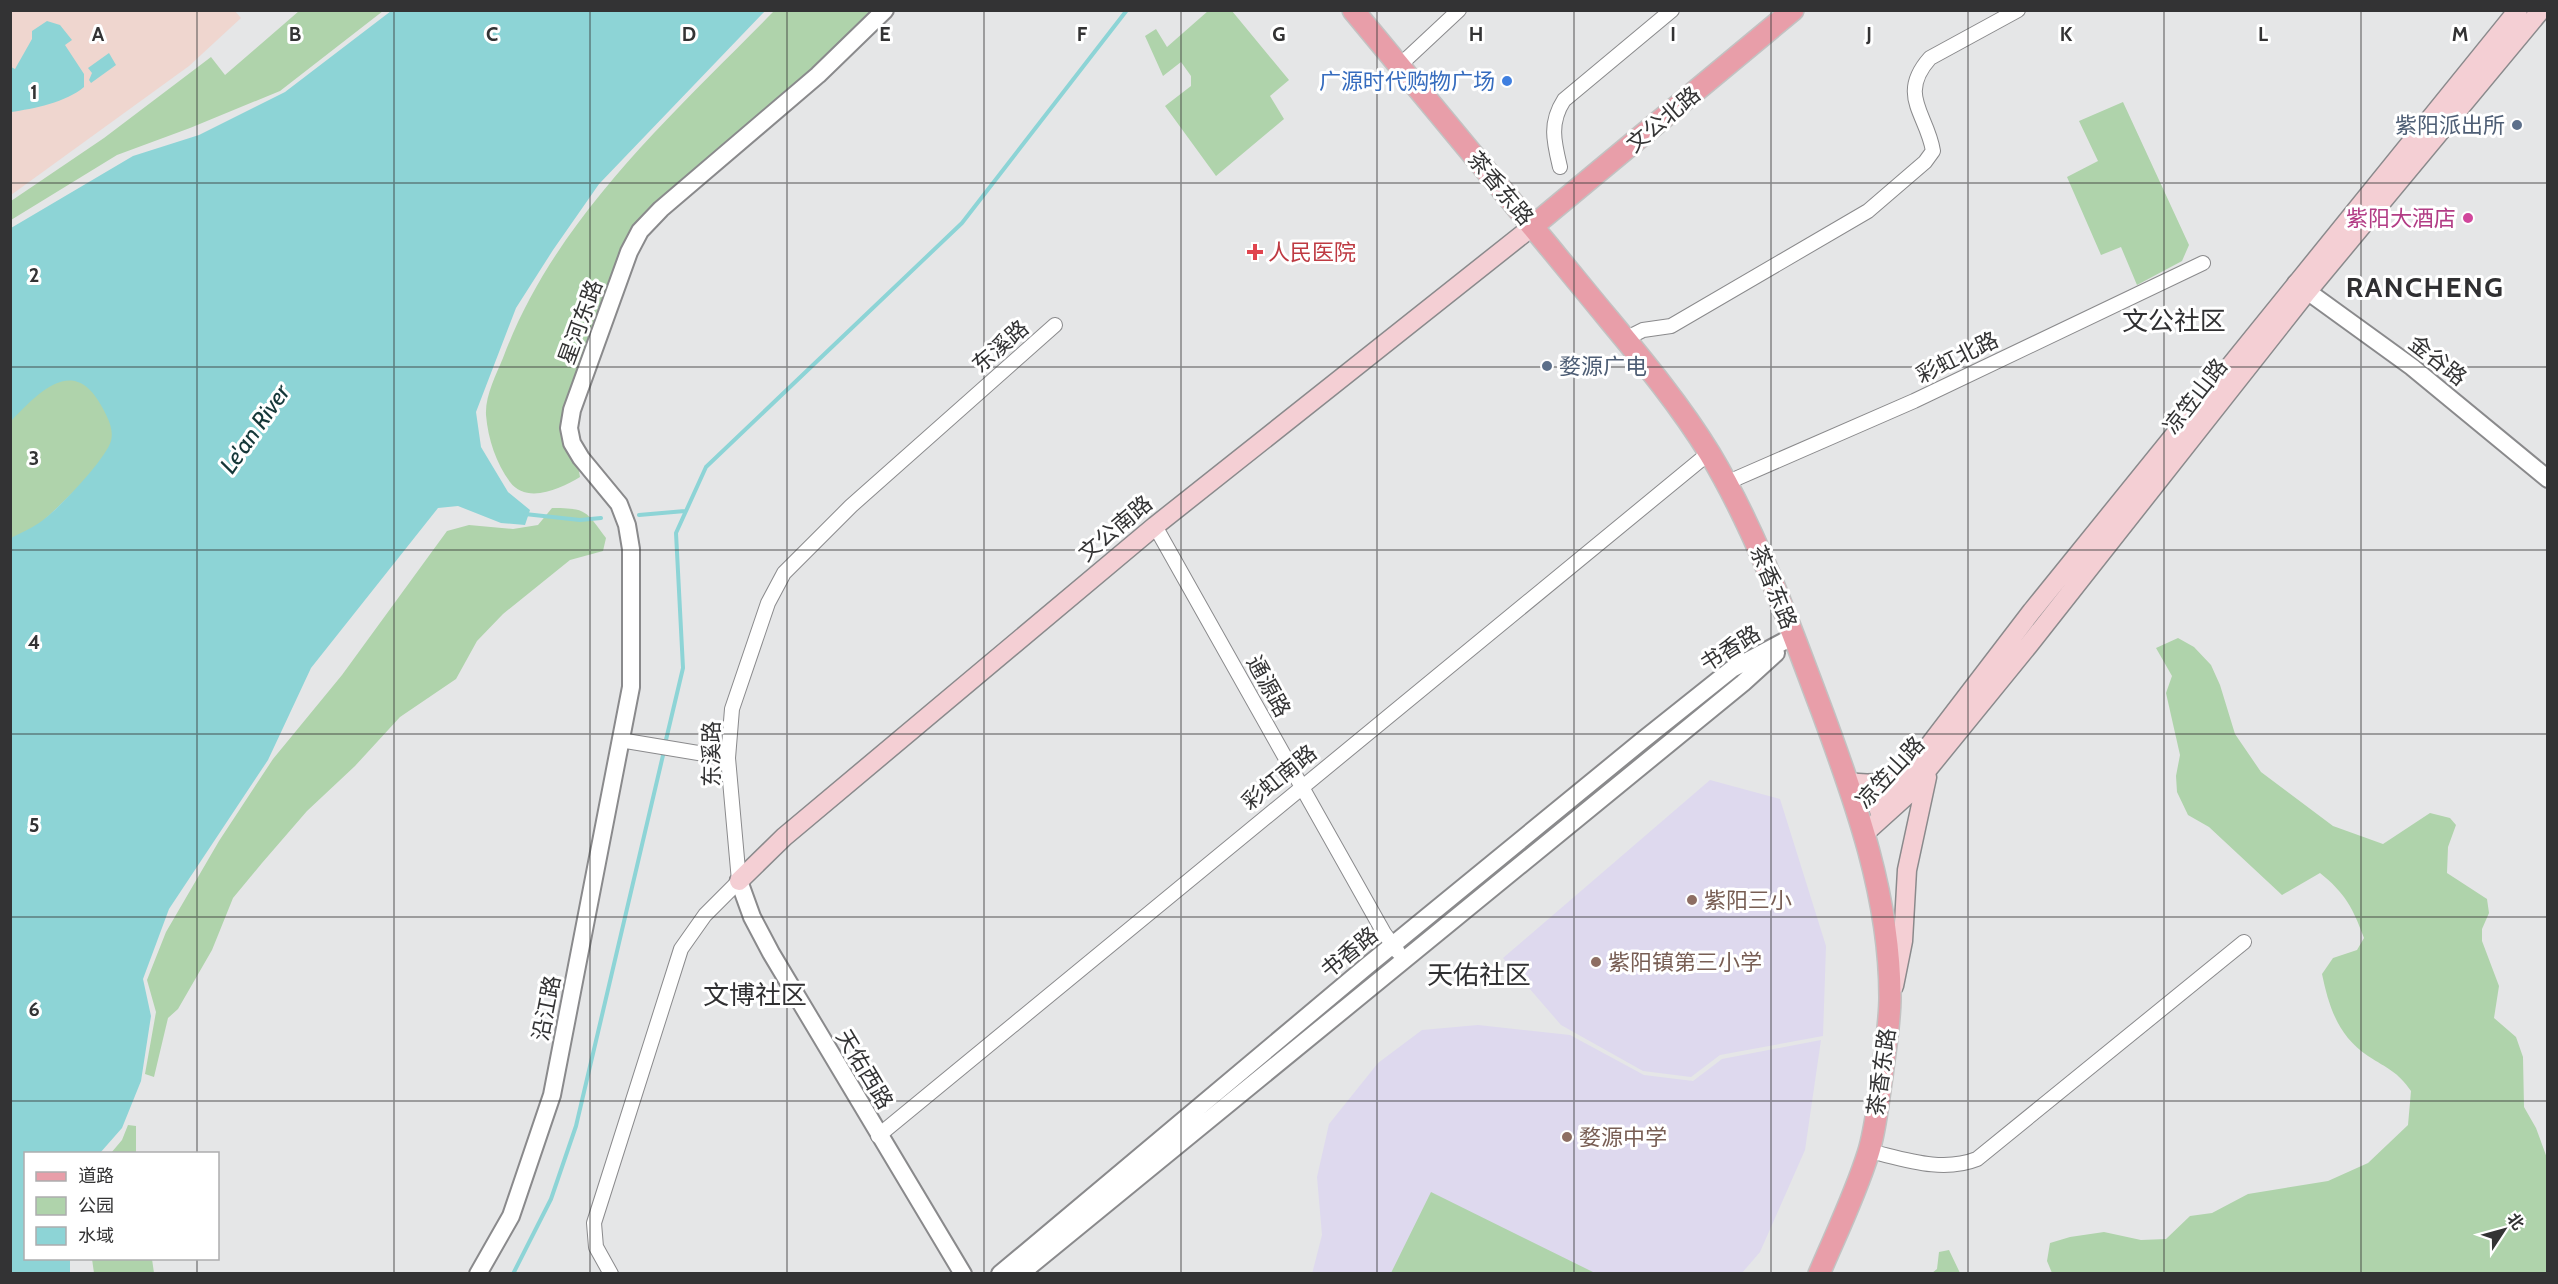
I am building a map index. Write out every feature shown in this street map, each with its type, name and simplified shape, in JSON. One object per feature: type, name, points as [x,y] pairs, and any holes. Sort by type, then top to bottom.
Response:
[{"type":"main road","name":"茶香东路","points":[[1353,10],[1625,339],[1709,453],[1752,534],[1794,636],[1848,782],[1865,832],[1882,913],[1888,953],[1891,999],[1883,1067],[1869,1151],[1819,1274]]},
{"type":"main road","name":"文公北路","points":[[1533,226],[1793,10]]},
{"type":"main road","name":"凉笠山路","points":[[2302,287],[2518,10]]},
{"type":"main road","name":"凉笠山路","points":[[1865,832],[1925,760],[2038,604],[2302,287],[2541,10]]},
{"type":"main road","name":"文公南路","points":[[739,881],[784,837],[1155,526],[1533,226]]},
{"type":"main road","points":[[1848,782],[1873,784],[1885,782],[1925,760]]},
{"type":"main road","points":[[1891,999],[1903,940],[1909,856],[1925,760]]},
{"type":"street","name":"星河东路","points":[[620,740],[631,687],[631,555],[628,533],[619,504],[581,458],[572,442],[569,428],[572,410],[629,252],[640,231],[661,209],[818,75],[885,10]]},
{"type":"street","points":[[1399,66],[1459,10]]},
{"type":"street","points":[[1560,167],[1553,129],[1554,118],[1564,100],[1672,10]]},
{"type":"street","points":[[1625,339],[1643,330],[1671,326],[1868,211],[1925,162],[1933,151],[1932,142],[1919,114],[1914,93],[1919,70],[1930,58],[2018,10]]},
{"type":"street","name":"彩虹北路","points":[[1726,483],[1914,401],[2203,263]]},
{"type":"street","name":"金谷路","points":[[2302,287],[2412,367],[2547,478]]},
{"type":"street","name":"东溪路","points":[[739,881],[728,758],[732,709],[768,603],[784,573],[851,506],[1055,325]]},
{"type":"street","name":"彩虹南路","points":[[879,1136],[1709,453]]},
{"type":"street","name":"通源路","points":[[1155,526],[1301,787],[1398,952]]},
{"type":"street","name":"书香路","points":[[1016,1274],[1030,1266],[1132,1183],[1398,952],[1732,669],[1794,636]]},
{"type":"street","points":[[620,740],[728,758]]},
{"type":"street","name":"沿江路","points":[[478,1274],[511,1216],[552,1095],[620,740]]},
{"type":"street","points":[[611,1274],[596,1247],[594,1223],[677,960],[681,949],[705,915],[739,881]]},
{"type":"street","name":"天佑西路","points":[[739,881],[752,917],[771,953],[963,1274]]},
{"type":"street","points":[[1869,1151],[1947,1167],[1962,1165],[1977,1159],[2244,942]]},
{"type":"street","name":"书香路","points":[[1000,1274],[1398,952]]},
{"type":"shaded area","points":[[234,10],[241,18],[189,66],[11,195],[11,11]]},
{"type":"shaded area","name":"紫阳三小","points":[[1710,780],[1780,799],[1826,946],[1823,1036],[1720,1055],[1691,1077],[1643,1071],[1561,1025],[1503,958]]},
{"type":"shaded area","name":"婺源中学","points":[[1478,1025],[1570,1035],[1644,1075],[1693,1081],[1722,1059],[1821,1040],[1805,1150],[1760,1252],[1742,1273],[1312,1274],[1322,1235],[1317,1177],[1329,1124],[1378,1063],[1422,1030]]},
{"type":"green space","points":[[299,11],[383,11],[280,91],[117,155],[11,220],[11,201],[104,138],[211,57],[225,75]]},
{"type":"green space","points":[[774,11],[882,11],[638,228],[568,411],[580,477],[564,486],[545,492],[535,493],[517,489],[505,475],[494,450],[487,424],[486,408],[494,378],[525,307],[553,259],[620,171],[696,89]]},
{"type":"green space","points":[[1208,11],[1232,11],[1289,80],[1270,96],[1284,119],[1216,176],[1165,106],[1191,86],[1191,76],[1181,62],[1163,76],[1145,36],[1156,29],[1167,47]]},
{"type":"green space","points":[[2123,102],[2189,245],[2182,261],[2137,285],[2121,247],[2101,255],[2067,177],[2098,161],[2079,121]]},
{"type":"green space","points":[[10,238],[137,431],[10,553]]},
{"type":"green space","points":[[552,508],[579,510],[585,513],[606,538],[603,551],[570,560],[503,614],[477,641],[456,679],[400,717],[355,766],[307,811],[233,898],[212,950],[178,1009],[168,1018],[154,1077],[145,1074],[156,1012],[147,980],[166,932],[219,841],[273,759],[342,675],[447,531],[469,525],[513,529],[538,525]]},
{"type":"green space","points":[[2178,638],[2194,647],[2211,665],[2220,685],[2235,734],[2261,772],[2333,826],[2383,844],[2430,813],[2450,818],[2456,825],[2448,847],[2447,873],[2487,899],[2489,913],[2482,929],[2482,941],[2499,986],[2494,1018],[2516,1037],[2523,1057],[2524,1107],[2536,1128],[2547,1158],[2547,1273],[2052,1273],[2047,1261],[2050,1243],[2070,1237],[2104,1232],[2141,1240],[2166,1239],[2190,1216],[2212,1213],[2248,1194],[2328,1181],[2368,1163],[2408,1125],[2411,1091],[2397,1075],[2368,1056],[2349,1039],[2336,1020],[2328,998],[2322,974],[2333,958],[2357,950],[2364,938],[2347,902],[2336,887],[2320,873],[2282,895],[2209,827],[2188,815],[2177,792],[2176,776],[2180,755],[2166,693],[2172,676],[2156,648]]},
{"type":"green space","points":[[128,1125],[136,1126],[136,1152],[112,1152],[122,1140]]},
{"type":"green space","points":[[1431,1192],[1595,1273],[1391,1273]]},
{"type":"green space","points":[[1949,1250],[1960,1273],[1932,1273],[1937,1269],[1939,1252]]},
{"type":"green space","points":[[92,1260],[152,1260],[154,1273],[94,1273]]},
{"type":"water","name":"Le'an River","points":[[391,11],[765,11],[599,184],[516,308],[476,412],[481,447],[508,492],[530,510],[525,525],[501,523],[458,506],[438,508],[311,668],[268,760],[169,909],[143,979],[151,1016],[141,1081],[122,1128],[101,1152],[24,1152],[24,1260],[70,1260],[70,1273],[11,1273],[11,538],[39,523],[68,497],[100,460],[112,437],[108,419],[91,391],[80,383],[68,380],[56,383],[45,390],[11,421],[11,228],[133,156],[199,135],[285,92]]},
{"type":"water","points":[[47,21],[60,25],[72,40],[65,45],[84,74],[84,87],[59,101],[11,112],[11,67],[15,69],[32,39],[32,31]]},
{"type":"water","points":[[109,53],[116,65],[91,83],[89,80],[92,73],[88,68]]},
{"type":"waterway","points":[[665,744],[683,668],[676,533],[706,467],[962,223],[1127,10]]},
{"type":"waterway","points":[[639,515],[685,511]]},
{"type":"waterway","points":[[525,514],[580,520],[601,518]]},
{"type":"waterway","points":[[513,1274],[551,1199],[576,1126],[664,751]]},
{"type":"place","name":"广源时代购物广场","points":[[1507,81]]},
{"type":"place","name":"紫阳派出所","points":[[2517,125]]},
{"type":"place","name":"紫阳大酒店","points":[[2468,218]]},
{"type":"place","name":"人民医院","points":[[1255,252]]},
{"type":"place","name":"婺源广电","points":[[1547,366]]},
{"type":"place","name":"紫阳三小","points":[[1692,900]]},
{"type":"place","name":"紫阳镇第三小学","points":[[1596,962]]},
{"type":"place","name":"婺源中学","points":[[1567,1137]]},
{"type":"district","name":"RANCHENG","points":[[2425,287]]},
{"type":"district","name":"文公社区","points":[[2174,321]]},
{"type":"district","name":"天佑社区","points":[[1479,975]]},
{"type":"district","name":"文博社区","points":[[755,995]]}]
